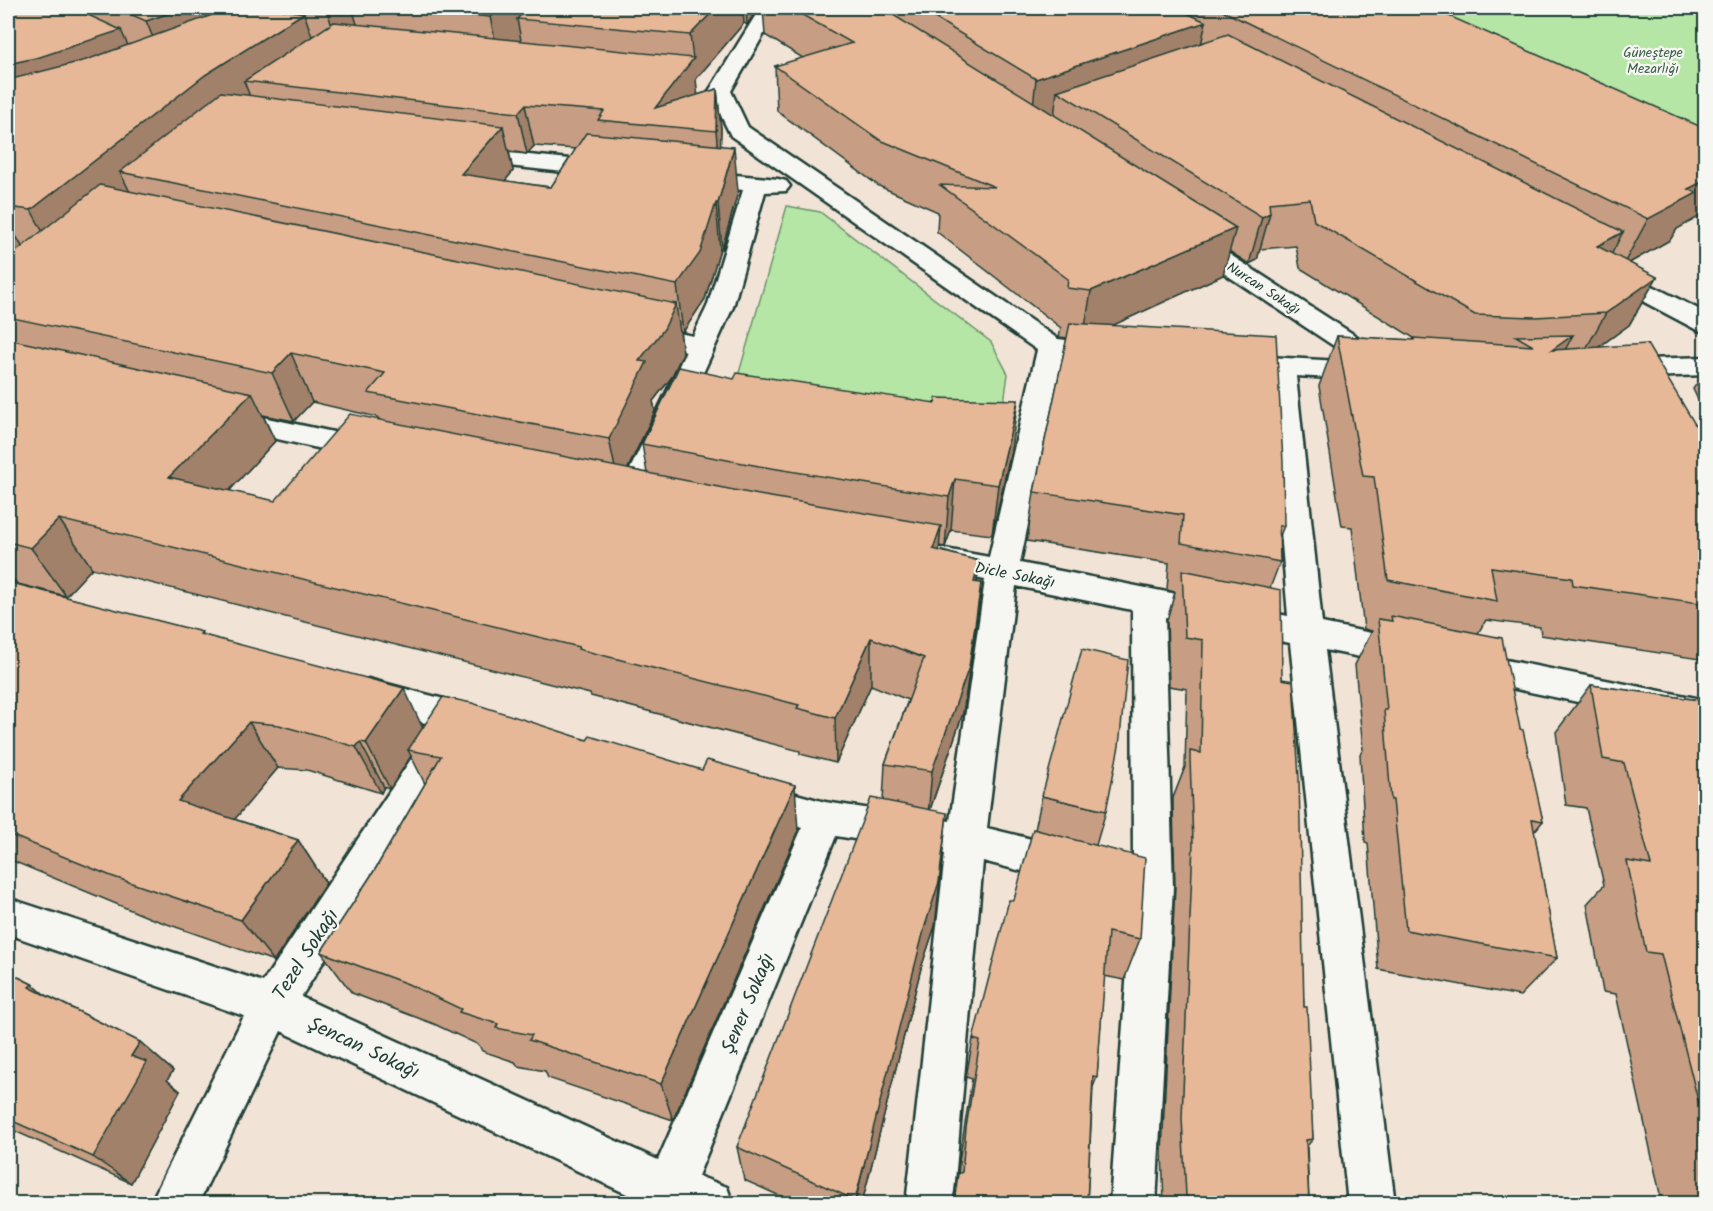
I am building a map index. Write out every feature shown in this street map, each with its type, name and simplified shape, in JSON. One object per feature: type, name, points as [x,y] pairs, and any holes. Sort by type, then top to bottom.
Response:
[{"type":"street","points":[[720,91],[769,8]]},
{"type":"street","points":[[696,88],[720,91]]},
{"type":"street","points":[[720,91],[739,131],[1051,347],[1131,354]]},
{"type":"street","points":[[452,154],[627,172]]},
{"type":"street","points":[[674,176],[824,191]]},
{"type":"street","points":[[662,510],[618,500],[702,346],[720,308],[756,184]]},
{"type":"street","name":"Nurcan Sokağı","points":[[1167,225],[1394,372],[1281,368]]},
{"type":"street","points":[[1589,263],[1706,324]]},
{"type":"street","points":[[612,326],[702,346]]},
{"type":"street","points":[[929,1203],[966,840],[1002,571],[1051,347]]},
{"type":"street","points":[[1212,362],[1281,368],[1306,633],[1372,1203]]},
{"type":"street","points":[[1588,371],[1706,366]]},
{"type":"street","points":[[1620,369],[1638,399]]},
{"type":"street","points":[[195,411],[404,457]]},
{"type":"street","name":"Dicle Sokağı","points":[[911,555],[1002,571],[1706,715]]},
{"type":"street","points":[[1133,1203],[1153,887],[1148,602]]},
{"type":"street","points":[[331,684],[504,730]]},
{"type":"street","name":"Tezel Sokağı","points":[[173,1203],[272,1005],[459,718]]},
{"type":"street","points":[[722,790],[825,818],[966,840],[1153,887]]},
{"type":"street","name":"Şener Sokağı","points":[[669,1189],[825,818]]},
{"type":"street","name":"Şencan Sokağı","points":[[8,916],[272,1005],[669,1189],[710,1203]]},
{"type":"green space","name":"Güneştepe Mezarlığı","points":[[1397,8],[1705,8],[1705,140]]},
{"type":"green space","points":[[787,206],[820,212],[991,342],[1008,374],[999,438],[728,411]]},
{"type":"building","points":[[8,8],[73,8],[121,30],[40,57],[8,64]]},
{"type":"building","points":[[116,8],[184,8],[146,21]]},
{"type":"building","points":[[232,8],[273,8],[304,13],[205,75],[31,210],[8,207],[8,80],[86,60]]},
{"type":"building","points":[[392,8],[500,8],[490,17]]},
{"type":"building","points":[[528,8],[716,8],[690,35],[517,19]]},
{"type":"building","points":[[790,8],[882,8],[1236,228],[1091,291],[1067,288],[1068,279],[940,185],[995,187],[880,140],[775,66],[852,43]]},
{"type":"building","points":[[918,8],[1176,8],[1206,22],[1036,79]]},
{"type":"building","points":[[1217,8],[1431,8],[1706,129],[1706,180],[1688,189],[1697,193],[1648,219]]},
{"type":"building","points":[[334,22],[694,58],[655,108],[717,89],[716,131],[598,120],[604,111],[525,105],[518,113],[244,81]]},
{"type":"building","points":[[1228,34],[1623,232],[1597,246],[1657,277],[1606,313],[1536,317],[1475,315],[1314,221],[1310,199],[1269,203],[1270,213],[1262,217],[1057,91]]},
{"type":"building","points":[[221,92],[503,126],[461,174],[547,187],[551,187],[586,133],[734,147],[718,203],[716,203],[700,253],[677,285],[120,172]]},
{"type":"building","points":[[100,185],[676,304],[664,329],[639,361],[647,362],[609,439],[368,393],[385,373],[291,353],[272,373],[8,317],[8,258]]},
{"type":"building","points":[[1070,323],[1276,335],[1283,462],[1284,526],[1279,526],[1280,562],[1181,543],[1183,515],[1034,492]]},
{"type":"building","points":[[1573,335],[1552,350],[1647,344],[1702,436],[1706,446],[1706,604],[1573,585],[1572,578],[1491,567],[1497,601],[1388,580],[1374,477],[1363,476],[1337,336],[1414,340],[1414,338],[1533,346],[1516,336]]},
{"type":"building","points":[[8,339],[252,393],[169,477],[275,501],[350,414],[759,495],[941,526],[933,549],[979,561],[974,582],[981,583],[969,667],[932,771],[885,764],[924,658],[871,638],[835,718],[797,708],[799,705],[578,649],[579,647],[59,519],[31,548],[8,542]]},
{"type":"building","points":[[679,367],[734,379],[737,373],[935,403],[936,398],[1018,400],[998,485],[955,479],[949,497],[642,444]]},
{"type":"building","points":[[1182,570],[1281,590],[1282,679],[1293,681],[1299,778],[1304,1007],[1307,1007],[1313,1139],[1306,1140],[1309,1203],[1197,1203],[1186,1196],[1182,1118],[1193,843],[1190,751],[1201,753],[1203,640],[1185,637]]},
{"type":"building","points":[[8,582],[202,632],[200,634],[404,688],[366,743],[360,742],[356,747],[279,725],[249,722],[178,801],[298,840],[241,920],[111,876],[8,834]]},
{"type":"building","points":[[1391,616],[1502,638],[1520,729],[1523,730],[1543,821],[1532,819],[1557,958],[1406,930],[1393,800],[1391,800],[1384,710],[1387,710],[1378,619],[1392,621]]},
{"type":"building","points":[[1082,649],[1128,660],[1119,746],[1106,811],[1042,796]]},
{"type":"building","points":[[1591,685],[1706,701],[1706,1132],[1661,954],[1646,952],[1627,861],[1651,865],[1624,763],[1603,759]]},
{"type":"building","points":[[443,697],[472,703],[587,740],[590,736],[702,770],[707,760],[795,785],[661,1084],[529,1040],[532,1035],[496,1028],[498,1024],[459,1012],[461,1009],[408,984],[321,952],[376,868],[441,756],[408,750]]},
{"type":"building","points":[[871,798],[947,813],[939,882],[925,926],[855,1200],[737,1147]]},
{"type":"building","points":[[1033,829],[1145,858],[1140,939],[1108,932],[1097,1077],[1093,1076],[1087,1203],[954,1203],[958,1174],[962,1172],[966,1128],[980,1041],[973,1039],[1009,900],[1014,900]]},
{"type":"building","points":[[8,972],[32,984],[29,987],[140,1042],[131,1056],[147,1062],[93,1157],[8,1119]]}]
